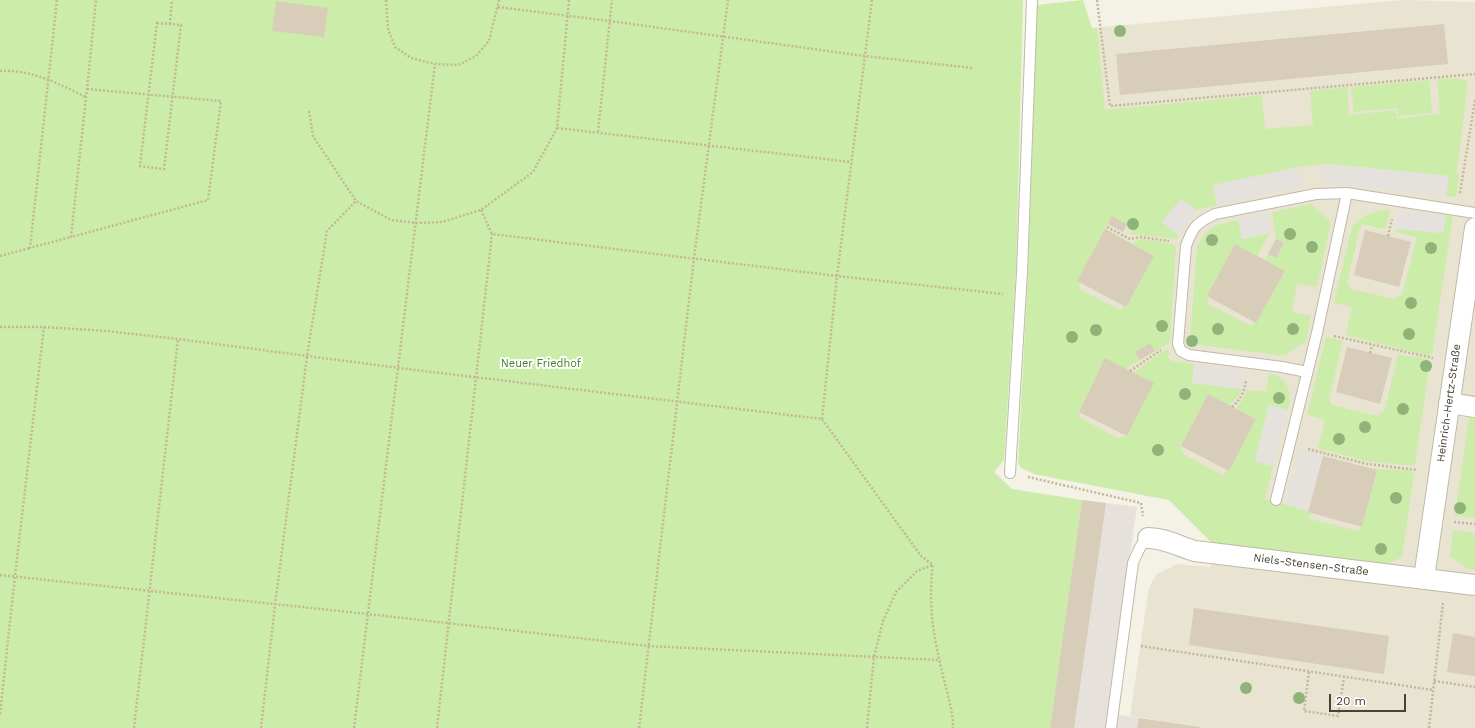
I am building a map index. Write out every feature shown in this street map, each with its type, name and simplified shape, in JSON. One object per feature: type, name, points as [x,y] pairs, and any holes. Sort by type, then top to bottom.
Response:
[{"type":"street","name":"Heinrich-Hertz-Straße","points":[[1424,578],[1475,228]]},
{"type":"street","points":[[1449,403],[1475,407]]},
{"type":"street","name":"Niels-Stensen-Straße","points":[[1148,538],[1163,539],[1181,547],[1196,551],[1475,585]]},
{"type":"lane","points":[[1010,473],[1022,272],[1032,0]]},
{"type":"lane","points":[[1276,500],[1317,333],[1347,193]]},
{"type":"lane","points":[[1307,372],[1248,362],[1189,355],[1181,351],[1178,344],[1186,246],[1192,231],[1201,221],[1215,214],[1316,194],[1347,193],[1475,213]]},
{"type":"lane","points":[[1111,728],[1133,563],[1140,547],[1148,538]]},
{"type":"path","points":[[30,248],[57,0]]},
{"type":"path","points":[[70,237],[96,0]]},
{"type":"path","points":[[170,24],[172,0]]},
{"type":"path","points":[[386,0],[388,29],[395,46],[411,58],[435,64],[458,65],[476,56],[489,41],[499,0]]},
{"type":"path","points":[[309,111],[313,136],[356,201],[391,220],[416,223],[442,222],[481,210],[533,172],[557,128],[569,0]]},
{"type":"path","points":[[598,132],[612,0]]},
{"type":"path","points":[[640,728],[648,646],[694,258],[728,0]]},
{"type":"path","points":[[872,0],[837,276],[822,419],[921,556],[933,565]]},
{"type":"path","points":[[1097,0],[1110,106],[1475,74]]},
{"type":"path","points":[[498,7],[724,36],[864,56],[973,68]]},
{"type":"path","points":[[157,23],[181,25],[164,169],[140,166],[149,94],[157,23]]},
{"type":"path","points":[[354,728],[435,64]]},
{"type":"path","points":[[0,71],[14,70],[48,79],[86,97]]},
{"type":"path","points":[[0,256],[208,200],[220,101],[87,89]]},
{"type":"path","points":[[1457,211],[1475,100]]},
{"type":"path","points":[[557,128],[708,144],[851,162]]},
{"type":"path","points":[[261,728],[275,605],[307,356],[327,231],[356,201]]},
{"type":"path","points":[[437,728],[492,234],[481,210]]},
{"type":"path","points":[[1107,227],[1129,240],[1140,237],[1173,241],[1186,246]]},
{"type":"path","points":[[492,234],[837,276],[1006,294]]},
{"type":"path","points":[[0,327],[44,327],[106,331],[178,339],[476,378],[822,419]]},
{"type":"path","points":[[0,714],[44,327]]},
{"type":"path","points":[[1317,333],[1455,361]]},
{"type":"path","points":[[134,728],[178,339]]},
{"type":"path","points":[[1130,371],[1164,348],[1178,344]]},
{"type":"path","points":[[1370,353],[1372,344]]},
{"type":"path","points":[[1232,406],[1239,400],[1244,390],[1248,362]]},
{"type":"path","points":[[1290,444],[1350,462],[1439,474]]},
{"type":"path","points":[[1037,479],[1140,503],[1148,538]]},
{"type":"path","points":[[867,728],[874,657],[883,621],[896,592],[917,571],[933,565]]},
{"type":"path","points":[[933,565],[930,605],[939,660],[953,717],[953,728]]},
{"type":"path","points":[[0,575],[368,614],[648,646],[939,660]]},
{"type":"path","points":[[1429,728],[1446,581]]},
{"type":"path","points":[[1122,644],[1433,690]]},
{"type":"path","points":[[1309,672],[1304,711],[1338,716],[1344,677]]},
{"type":"path","points":[[1434,681],[1475,687]]},
{"type":"shaded area","points":[[1403,0],[1475,2],[1475,728],[1206,728],[1130,716],[1149,587],[1157,574],[1177,564],[1210,567],[1213,544],[1169,500],[1049,477],[1092,28]]},
{"type":"shaded area","points":[[1323,164],[1449,176],[1446,196],[1350,185],[1322,185]]},
{"type":"shaded area","points":[[1298,167],[1302,186],[1217,205],[1213,186]]},
{"type":"shaded area","points":[[1181,199],[1196,210],[1178,235],[1162,222]]},
{"type":"shaded area","points":[[1397,211],[1446,215],[1443,233],[1396,229]]},
{"type":"shaded area","points":[[1266,213],[1270,233],[1242,239],[1238,220]]},
{"type":"shaded area","points":[[1194,364],[1244,371],[1242,389],[1192,383]]},
{"type":"shaded area","points":[[1269,405],[1288,410],[1273,466],[1255,461]]},
{"type":"shaded area","points":[[1300,450],[1323,456],[1308,511],[1285,504]]},
{"type":"shaded area","points":[[1082,500],[1137,507],[1107,713],[1206,728],[1050,728]]},
{"type":"green space","name":"Neuer Friedhof","points":[[0,0],[1023,0],[1016,271],[1004,460],[994,472],[1012,489],[1082,500],[1050,728],[0,728]]},
{"type":"green space","points":[[1083,0],[1092,28],[1097,28],[1105,110],[1262,95],[1265,129],[1313,125],[1310,91],[1347,87],[1349,115],[1396,110],[1397,119],[1440,114],[1437,79],[1456,78],[1468,81],[1457,172],[1459,178],[1456,197],[1446,196],[1448,176],[1323,164],[1298,167],[1213,185],[1217,205],[1196,210],[1181,199],[1162,221],[1178,235],[1177,239],[1130,234],[1133,228],[1112,216],[1077,281],[1080,283],[1079,289],[1120,310],[1124,306],[1126,307],[1154,256],[1133,244],[1135,241],[1141,239],[1172,244],[1176,247],[1170,342],[1155,351],[1150,343],[1135,352],[1140,360],[1126,369],[1105,359],[1079,411],[1080,418],[1118,438],[1127,436],[1154,383],[1133,373],[1165,350],[1169,350],[1168,358],[1172,361],[1194,364],[1192,383],[1242,389],[1236,399],[1229,405],[1208,394],[1181,446],[1183,454],[1222,475],[1229,471],[1256,419],[1236,408],[1247,390],[1266,392],[1269,373],[1276,376],[1285,382],[1288,387],[1290,397],[1288,410],[1269,405],[1255,461],[1273,466],[1265,499],[1308,511],[1311,513],[1310,519],[1358,531],[1362,527],[1377,471],[1365,468],[1411,471],[1414,473],[1402,557],[1387,564],[1213,544],[1169,500],[1034,474],[1021,468],[1018,463],[1028,272],[1037,5]]},
{"type":"green space","points":[[1429,80],[1432,113],[1398,116],[1397,108],[1354,112],[1351,87]]},
{"type":"green space","points":[[1312,204],[1331,222],[1317,287],[1297,284],[1292,312],[1311,316],[1306,341],[1284,356],[1193,344],[1190,340],[1197,247],[1204,235],[1218,225],[1238,220],[1242,239],[1270,233],[1257,256],[1235,244],[1207,296],[1208,304],[1249,325],[1256,323],[1285,272],[1265,260],[1268,254],[1276,258],[1284,243],[1276,239],[1272,212]]},
{"type":"green space","points":[[1390,210],[1386,229],[1361,224],[1347,282],[1351,289],[1393,299],[1402,295],[1417,237],[1395,232],[1396,229],[1443,233],[1446,215],[1453,216],[1432,354],[1429,356],[1346,335],[1352,307],[1334,303],[1352,227],[1364,216],[1378,211]]},
{"type":"green space","points":[[1326,337],[1343,341],[1329,399],[1332,405],[1377,416],[1385,410],[1398,354],[1426,359],[1430,362],[1415,464],[1412,466],[1366,461],[1318,448],[1325,420],[1307,415]]},
{"type":"green space","points":[[1469,417],[1475,418],[1475,518],[1455,515]]},
{"type":"green space","points":[[1453,530],[1475,533],[1475,570],[1468,569],[1450,556]]},
{"type":"building","points":[[276,1],[328,8],[324,37],[272,31]]},
{"type":"building","points":[[1444,24],[1448,64],[1120,95],[1116,54]]},
{"type":"building","points":[[1112,216],[1127,224],[1123,232],[1108,224]]},
{"type":"building","points":[[1105,229],[1154,256],[1126,307],[1077,281]]},
{"type":"building","points":[[1365,230],[1411,242],[1399,287],[1354,275]]},
{"type":"building","points":[[1276,239],[1284,243],[1276,258],[1268,254]]},
{"type":"building","points":[[1235,244],[1285,271],[1256,323],[1207,296]]},
{"type":"building","points":[[1150,343],[1155,351],[1140,360],[1135,352]]},
{"type":"building","points":[[1347,347],[1392,358],[1380,404],[1336,392]]},
{"type":"building","points":[[1105,358],[1154,383],[1127,436],[1079,412]]},
{"type":"building","points":[[1208,394],[1256,419],[1229,471],[1181,446]]},
{"type":"building","points":[[1323,456],[1377,470],[1362,527],[1308,512]]},
{"type":"building","points":[[1082,500],[1106,503],[1074,728],[1050,728]]},
{"type":"building","points":[[1194,608],[1389,636],[1384,674],[1189,645]]},
{"type":"building","points":[[1453,633],[1475,637],[1475,676],[1447,672]]},
{"type":"building","points":[[1139,718],[1200,727],[1200,728],[1137,728]]}]
